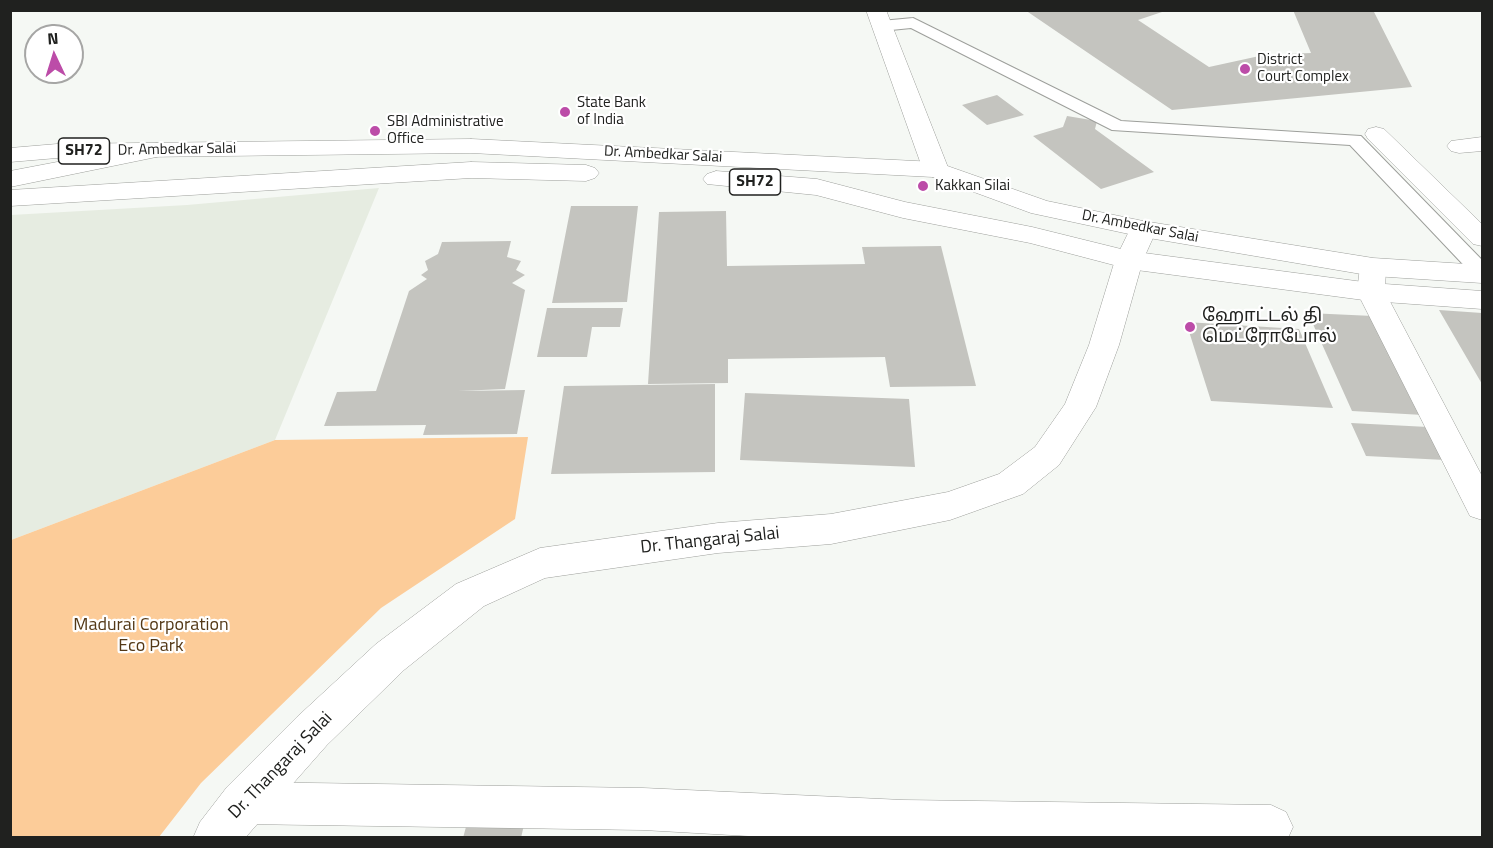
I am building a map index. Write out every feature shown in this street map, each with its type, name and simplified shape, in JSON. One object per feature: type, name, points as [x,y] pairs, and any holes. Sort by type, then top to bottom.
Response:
[{"type":"main road","points":[[879,18],[936,170]]},
{"type":"main road","name":"Dr. Ambedkar Salai","points":[[10,155],[157,150],[471,146],[936,170],[1040,207],[1136,245]]},
{"type":"main road","points":[[10,179],[157,150]]},
{"type":"main road","name":"Dr. Ambedkar Salai","points":[[10,198],[471,170],[666,175],[817,187],[903,210],[1032,235],[1136,245],[1372,280],[1482,300]]},
{"type":"main road","name":"Dr. Thangaraj Salai","points":[[216,837],[243,803],[312,731],[390,657],[470,595],[540,563],[718,538],[831,529],[950,506],[1011,484],[1047,456],[1080,407],[1104,345],[1136,245]]},
{"type":"main road","name":"Dr. Ambedkar Salai","points":[[1372,280],[1482,273]]},
{"type":"street","points":[[879,18],[913,23],[1118,126],[1355,140],[1482,273]]},
{"type":"street","points":[[1376,134],[1482,238]]},
{"type":"street","points":[[1459,146],[1482,144]]},
{"type":"street","points":[[1372,280],[1482,507]]},
{"type":"street","points":[[243,803],[643,809],[903,822],[1271,827]]},
{"type":"shaded area","points":[[379,188],[275,440],[11,540],[11,215],[187,205]]},
{"type":"green space","name":"Madurai Corporation Eco Park","points":[[528,437],[515,519],[381,608],[201,783],[159,837],[11,837],[11,540],[275,440]]},
{"type":"building","points":[[1025,10],[1168,10],[1138,20],[1209,67],[1264,55],[1311,53],[1293,10],[1373,10],[1412,87],[1172,110]]},
{"type":"building","points":[[997,95],[1024,115],[987,125],[962,105]]},
{"type":"building","points":[[1067,116],[1097,121],[1095,129],[1154,172],[1101,189],[1033,136],[1063,127]]},
{"type":"building","points":[[571,206],[638,206],[627,302],[552,303]]},
{"type":"building","points":[[726,211],[727,266],[865,264],[862,247],[941,246],[976,386],[890,387],[885,357],[728,359],[728,383],[648,384],[659,212]]},
{"type":"building","points":[[511,241],[507,257],[521,261],[516,270],[525,275],[512,283],[525,290],[505,389],[458,391],[525,390],[517,434],[423,435],[426,425],[324,426],[337,392],[376,391],[409,291],[427,279],[421,275],[428,270],[425,261],[438,254],[442,242]]},
{"type":"building","points":[[547,308],[623,308],[620,327],[592,327],[587,357],[537,357]]},
{"type":"building","points":[[1439,310],[1482,313],[1482,384]]},
{"type":"building","points":[[1308,313],[1373,316],[1423,415],[1352,411]]},
{"type":"building","points":[[1186,322],[1299,329],[1333,408],[1211,401]]},
{"type":"building","points":[[715,384],[715,472],[551,474],[564,386]]},
{"type":"building","points":[[745,393],[909,399],[915,467],[740,460]]},
{"type":"building","points":[[1351,423],[1428,427],[1445,460],[1366,456]]},
{"type":"building","points":[[470,812],[526,816],[521,838],[463,838]]},
{"type":"place","name":"District Court Complex","points":[[1245,69]]},
{"type":"place","name":"State Bank of India","points":[[565,112]]},
{"type":"place","name":"SBI Administrative Office","points":[[375,131]]},
{"type":"place","name":"Kakkan Silai","points":[[923,186]]},
{"type":"place","name":"ஹோட்டல் தி மெட்ரோபோல்","points":[[1190,327]]}]
